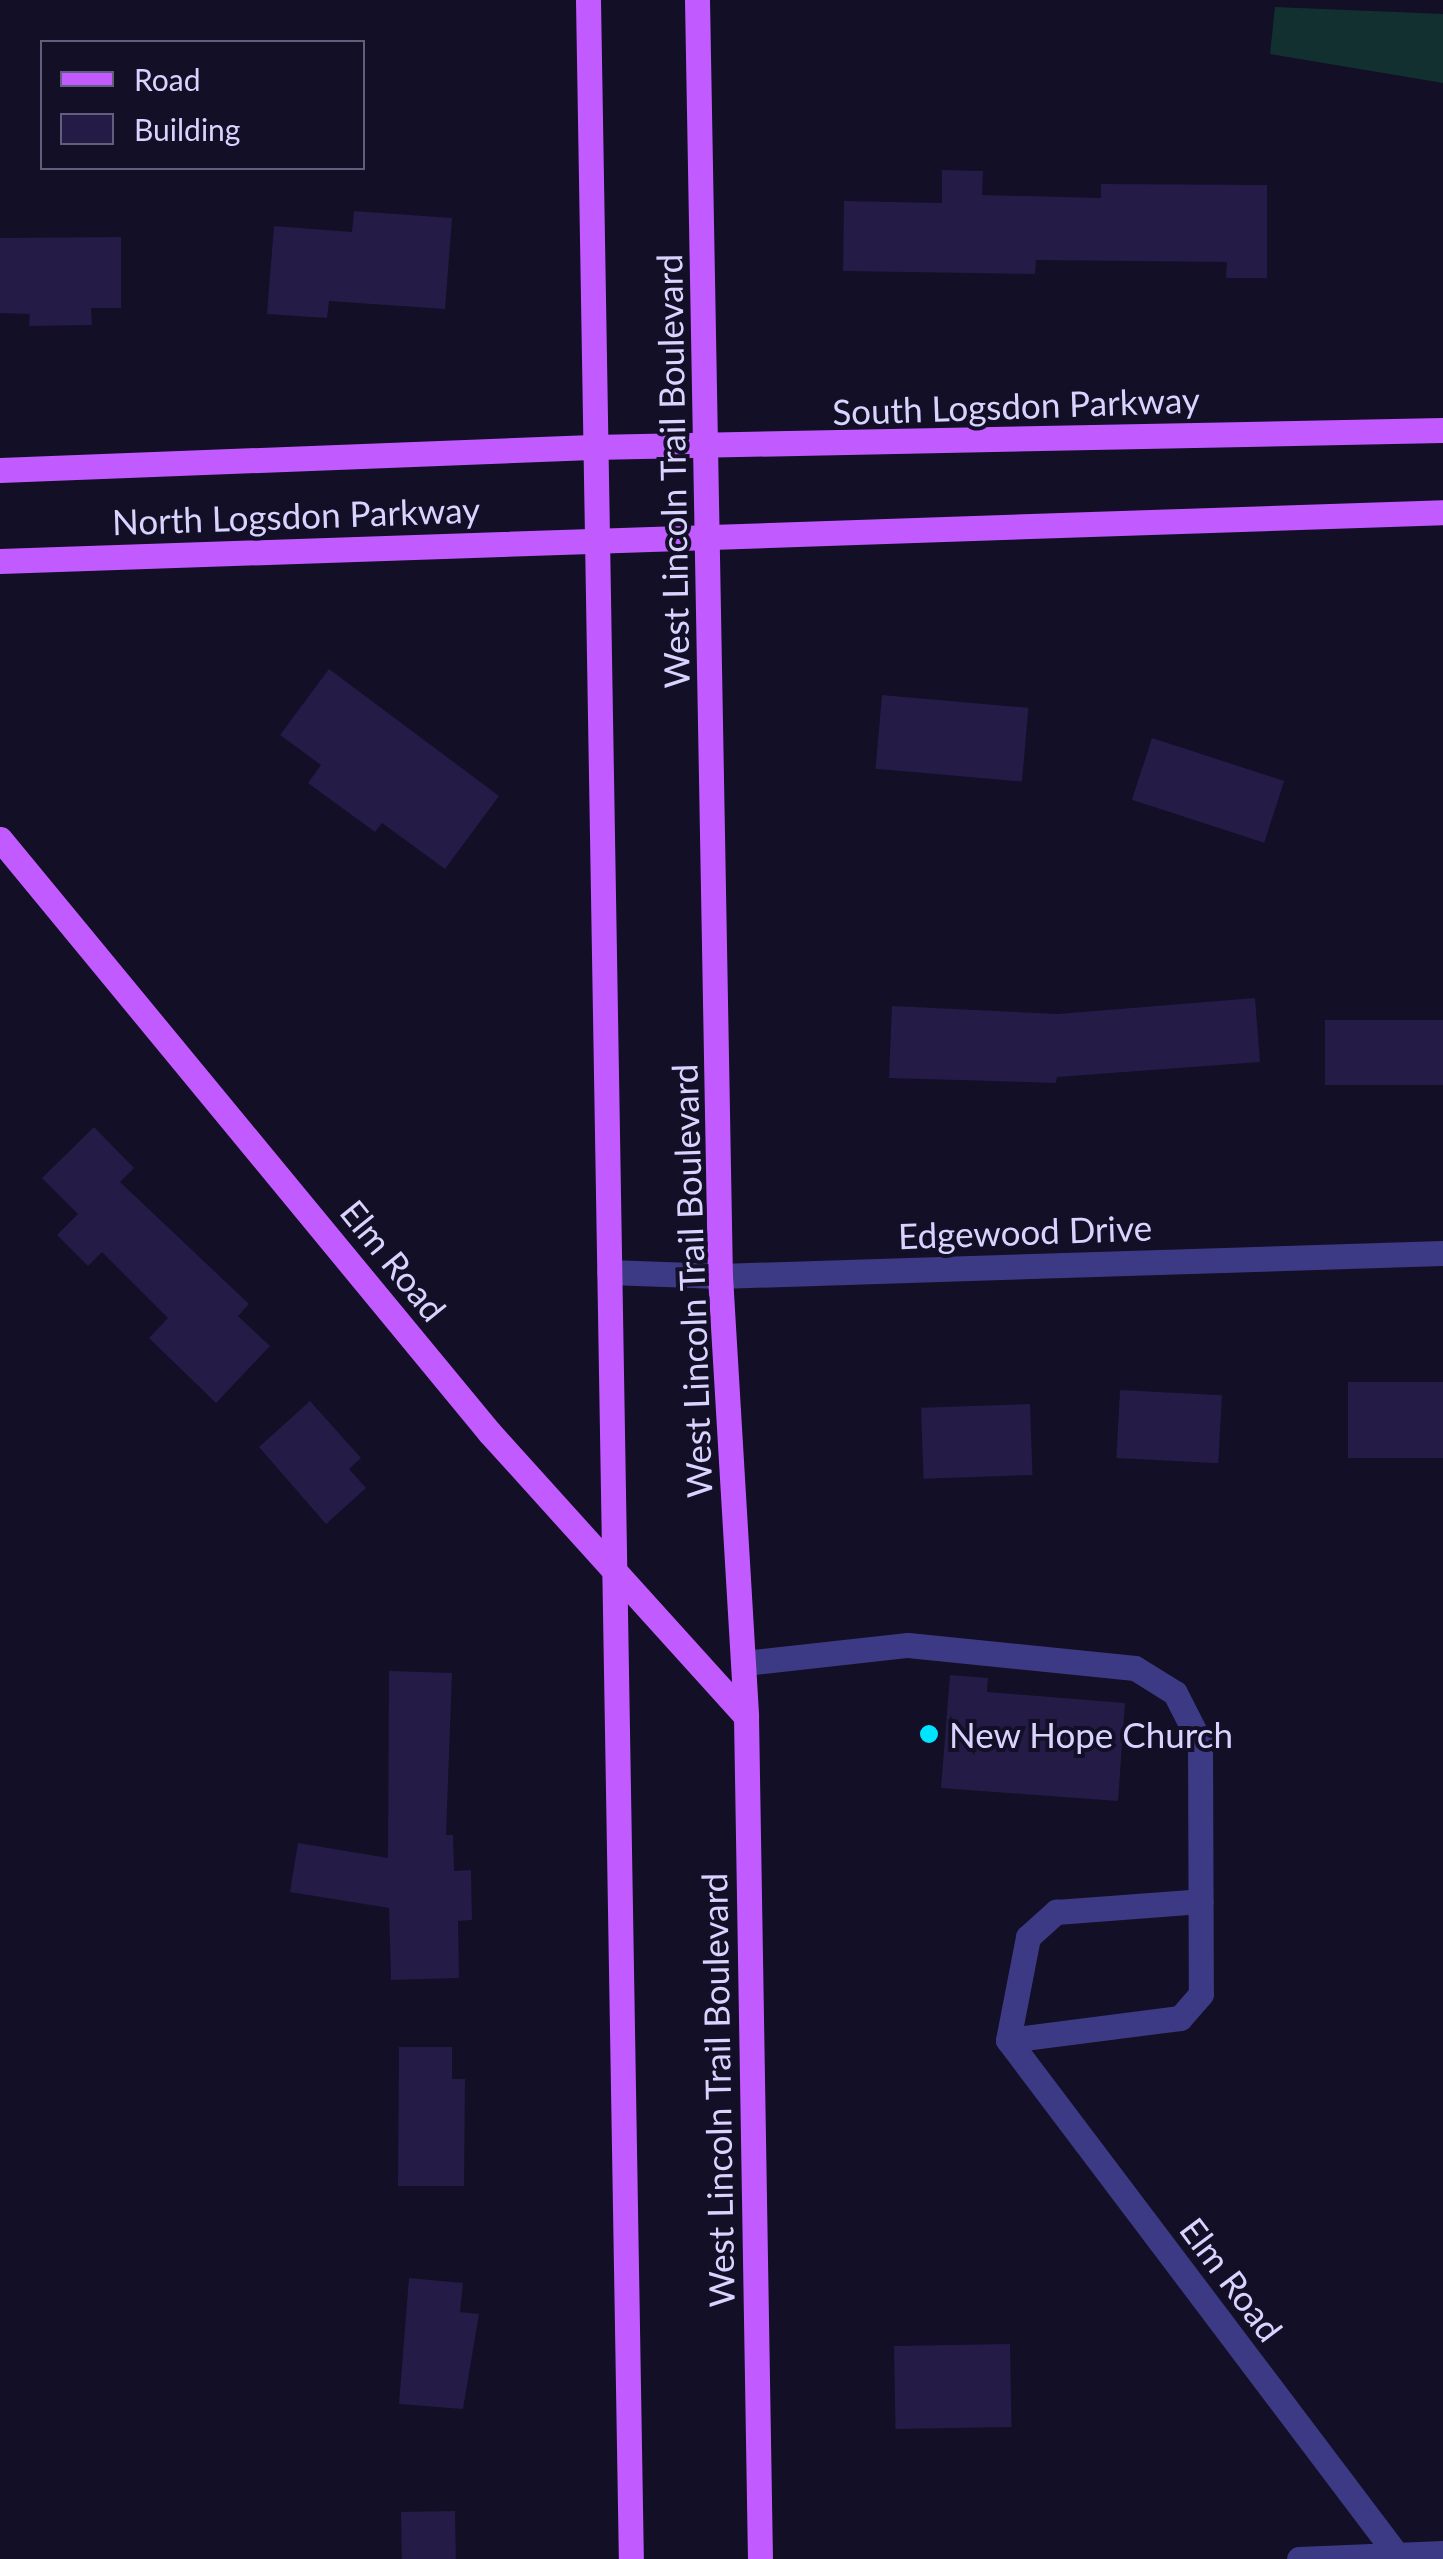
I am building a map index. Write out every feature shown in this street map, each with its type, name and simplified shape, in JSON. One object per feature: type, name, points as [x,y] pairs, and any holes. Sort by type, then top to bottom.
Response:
[{"type":"main road","points":[[588,0],[594,535],[605,743],[609,1272],[631,2559]]},
{"type":"main road","name":"West Lincoln Trail Boulevard","points":[[697,0],[720,1276],[746,1716],[760,2559]]},
{"type":"main road","name":"South Logsdon Parkway","points":[[592,447],[1443,430]]},
{"type":"main road","name":"North Logsdon Parkway","points":[[0,470],[592,447]]},
{"type":"main road","points":[[594,535],[1443,512]]},
{"type":"main road","name":"North Logsdon Parkway","points":[[0,561],[594,535]]},
{"type":"main road","name":"Elm Road","points":[[0,840],[616,1581],[746,1716]]},
{"type":"street","name":"Edgewood Drive","points":[[609,1272],[720,1276],[1443,1253]]},
{"type":"street","points":[[744,1663],[908,1645],[1135,1668],[1175,1693],[1200,1742],[1201,1994],[1180,2018],[1008,2040],[1028,1937],[1056,1912],[1200,1901]]},
{"type":"street","name":"Elm Road","points":[[1008,2040],[1398,2557]]},
{"type":"street","points":[[1299,2559],[1443,2554]]},
{"type":"green space","points":[[1275,7],[1443,14],[1443,83],[1270,54]]},
{"type":"building","points":[[942,170],[983,171],[982,195],[1101,198],[1101,184],[1267,185],[1267,278],[1226,278],[1227,262],[1036,260],[1035,274],[843,271],[844,201],[942,203]]},
{"type":"building","points":[[354,211],[452,218],[445,309],[329,301],[327,318],[267,314],[274,226],[352,232]]},
{"type":"building","points":[[121,237],[121,308],[91,308],[92,325],[29,326],[30,314],[0,313],[0,238]]},
{"type":"building","points":[[329,669],[499,796],[445,869],[382,823],[375,832],[308,783],[321,765],[280,735]]},
{"type":"building","points":[[882,695],[1028,708],[1022,782],[876,769]]},
{"type":"building","points":[[1152,738],[1284,781],[1264,843],[1132,800]]},
{"type":"building","points":[[1255,998],[1260,1062],[1057,1077],[1056,1083],[889,1078],[892,1006],[1058,1014]]},
{"type":"building","points":[[1325,1020],[1443,1020],[1443,1085],[1325,1085]]},
{"type":"building","points":[[94,1127],[134,1168],[120,1182],[249,1304],[238,1316],[270,1346],[216,1403],[149,1338],[168,1318],[102,1252],[88,1266],[57,1235],[78,1214],[42,1178]]},
{"type":"building","points":[[1348,1382],[1443,1382],[1443,1458],[1348,1458]]},
{"type":"building","points":[[1120,1390],[1222,1395],[1218,1463],[1116,1458]]},
{"type":"building","points":[[310,1401],[361,1458],[349,1469],[366,1488],[326,1524],[259,1447]]},
{"type":"building","points":[[1030,1404],[1032,1475],[924,1479],[921,1408]]},
{"type":"building","points":[[389,1671],[452,1673],[446,1835],[453,1835],[454,1871],[471,1870],[472,1920],[458,1921],[459,1978],[391,1980],[389,1908],[290,1892],[298,1843],[388,1858]]},
{"type":"building","points":[[950,1675],[988,1678],[987,1692],[1125,1703],[1118,1801],[941,1788]]},
{"type":"building","points":[[399,2047],[452,2047],[452,2079],[465,2079],[464,2186],[398,2186]]},
{"type":"building","points":[[409,2278],[463,2283],[460,2312],[479,2314],[463,2409],[399,2404]]},
{"type":"building","points":[[1010,2344],[1011,2427],[895,2429],[894,2346]]},
{"type":"building","points":[[455,2511],[456,2559],[402,2559],[401,2512]]},
{"type":"place","name":"New Hope Church","points":[[929,1734]]}]
